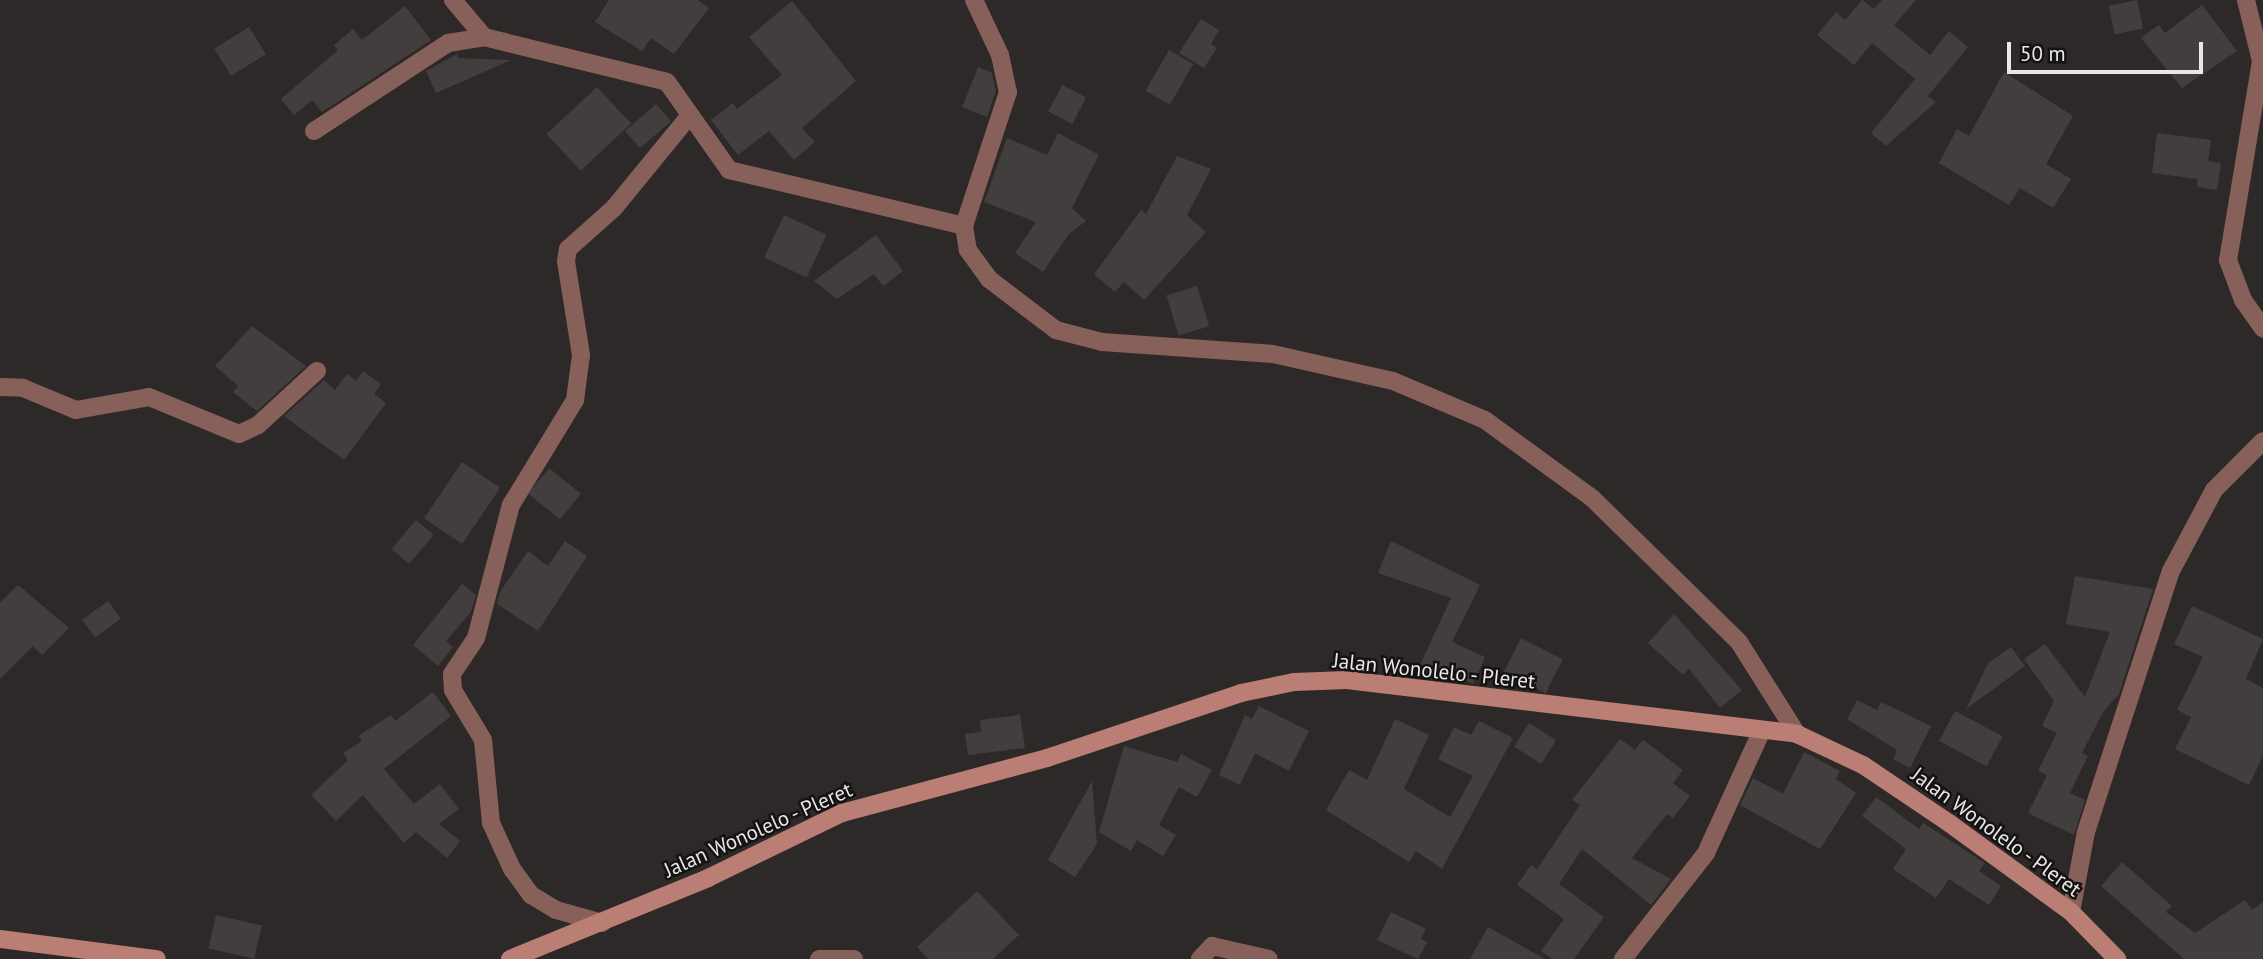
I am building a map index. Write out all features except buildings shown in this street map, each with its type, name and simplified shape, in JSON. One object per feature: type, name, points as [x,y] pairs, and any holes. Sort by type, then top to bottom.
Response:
[{"type":"main road","name":"Jalan Wonolelo - Pleret","points":[[510,959],[602,923],[842,813],[1047,758],[1241,693],[1294,682],[1346,680],[1797,734],[1863,765],[2071,912],[2117,959]]},
{"type":"main road","points":[[0,939],[157,959]]},
{"type":"street","points":[[453,0],[484,37]]},
{"type":"street","points":[[975,0],[1000,55],[1008,92],[964,226],[968,250],[989,279],[1056,330],[1102,342],[1273,354],[1393,381],[1485,420],[1592,498],[1739,642],[1797,734]]},
{"type":"street","points":[[2246,0],[2262,61],[2228,260],[2243,300],[2263,328]]},
{"type":"street","points":[[314,131],[448,43],[484,37],[654,76],[677,92],[729,170],[964,226]]},
{"type":"street","points":[[602,923],[556,910],[531,895],[512,869],[491,823],[483,740],[453,690],[452,674],[477,638],[511,505],[575,400],[581,355],[566,261],[568,249],[614,208],[690,115]]},
{"type":"street","points":[[0,387],[23,388],[76,410],[149,397],[239,434],[258,425],[317,371]]},
{"type":"street","points":[[2071,912],[2086,832],[2171,571],[2214,491],[2263,441]]},
{"type":"street","points":[[1623,959],[1706,853],[1762,730]]},
{"type":"street","points":[[1200,959],[1212,946],[1269,959]]},
{"type":"street","points":[[819,959],[854,959]]}]
